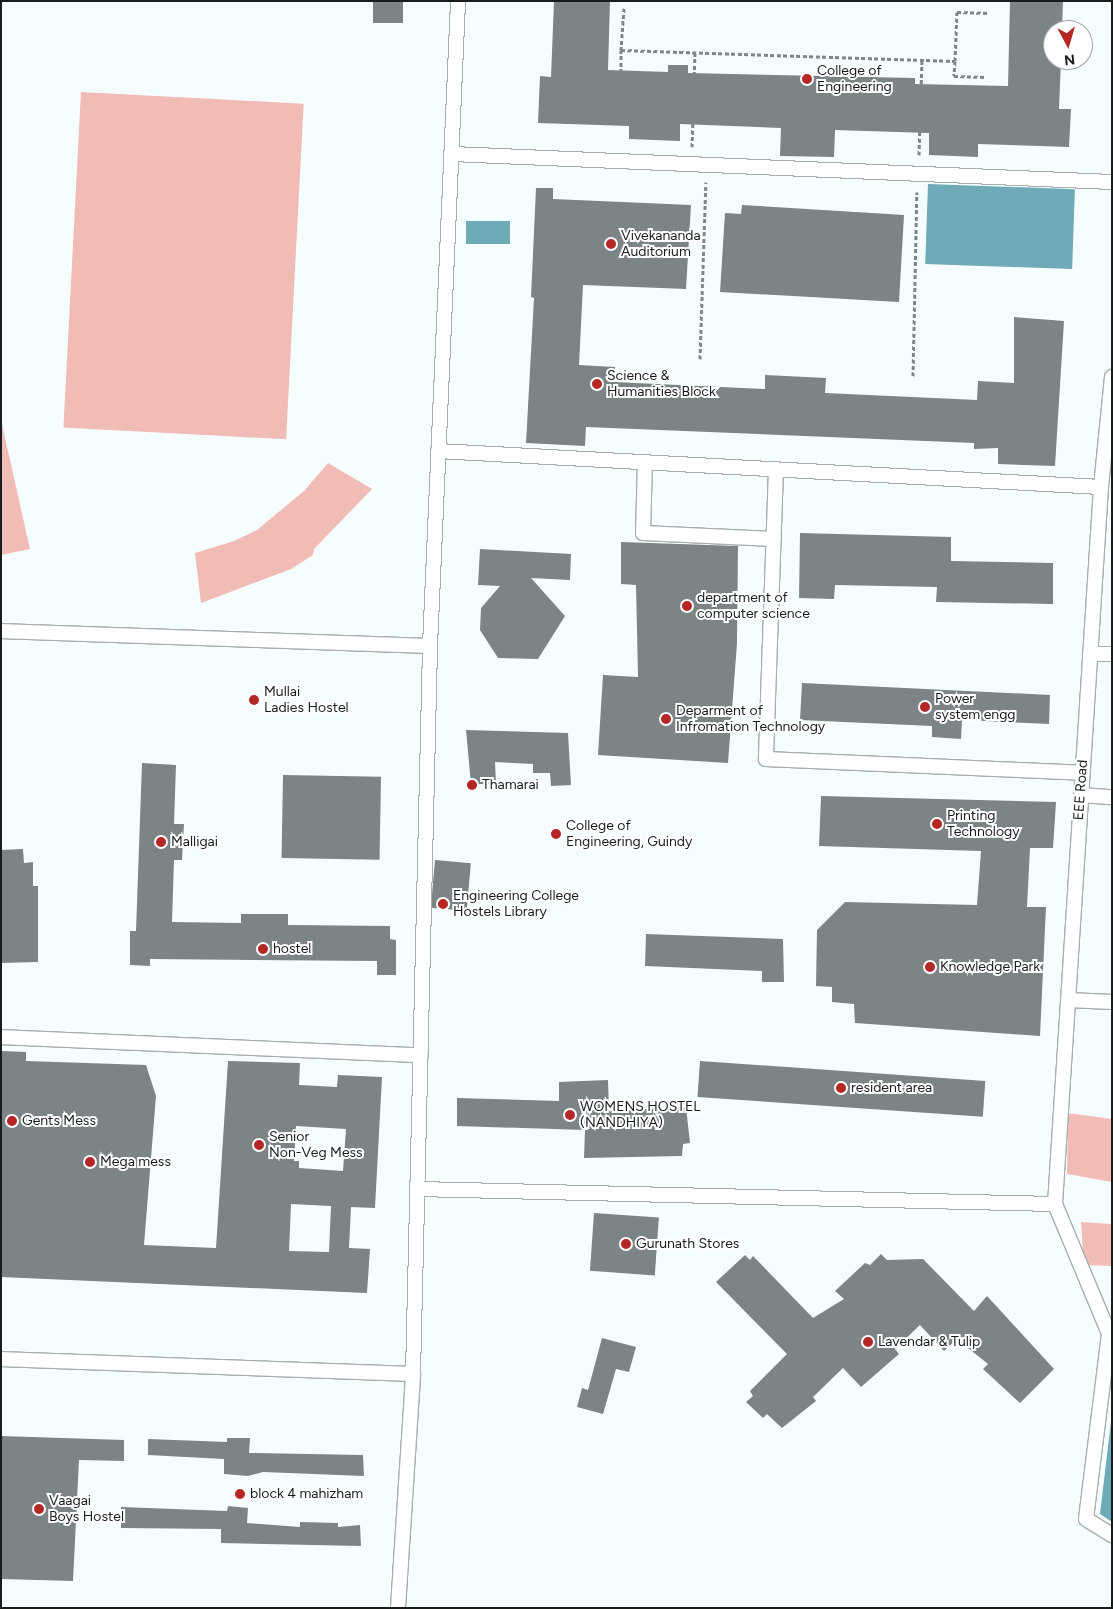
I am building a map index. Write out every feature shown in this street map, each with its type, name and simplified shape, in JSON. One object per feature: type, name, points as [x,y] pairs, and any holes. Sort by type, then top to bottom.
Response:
[{"type":"lane","points":[[398,1608],[413,1374],[430,646],[458,1]]},
{"type":"lane","points":[[452,154],[1112,182]]},
{"type":"lane","name":"EEE Road","points":[[1055,1204],[1101,487],[1112,376]]},
{"type":"lane","points":[[438,451],[1101,487]]},
{"type":"lane","points":[[645,462],[643,533],[774,539]]},
{"type":"lane","points":[[776,469],[766,759],[1082,773]]},
{"type":"lane","points":[[1,631],[430,646]]},
{"type":"lane","points":[[1090,654],[1112,654]]},
{"type":"lane","points":[[1081,795],[1112,797]]},
{"type":"lane","points":[[1068,1000],[1112,1002]]},
{"type":"lane","points":[[1,1036],[421,1054]]},
{"type":"lane","points":[[417,1189],[1055,1204],[1110,1334],[1086,1519],[1112,1535]]},
{"type":"lane","points":[[1,1359],[413,1374]]},
{"type":"path","points":[[621,73],[624,8]]},
{"type":"path","points":[[986,77],[954,76],[954,61],[957,12],[989,13]]},
{"type":"path","points":[[621,50],[954,61]]},
{"type":"path","points":[[691,164],[695,52]]},
{"type":"path","points":[[913,376],[922,60]]},
{"type":"path","points":[[700,359],[707,165]]},
{"type":"shaded area","points":[[81,92],[304,104],[286,439],[63,428]]},
{"type":"shaded area","points":[[1,420],[30,549],[1,555]]},
{"type":"shaded area","points":[[328,463],[372,489],[314,549],[313,555],[291,569],[201,603],[195,553],[234,541],[257,530],[304,491]]},
{"type":"shaded area","points":[[1068,1113],[1112,1119],[1112,1182],[1067,1174]]},
{"type":"shaded area","points":[[1081,1222],[1112,1224],[1112,1266],[1084,1265]]},
{"type":"water","points":[[928,184],[1075,189],[1072,269],[925,264]]},
{"type":"water","points":[[466,221],[510,221],[510,244],[466,244]]},
{"type":"water","points":[[1112,1413],[1112,1522],[1100,1514]]},
{"type":"building","points":[[373,1],[403,1],[403,23],[373,23]]},
{"type":"building","name":"College of Engineering","points":[[554,1],[610,1],[608,70],[668,72],[668,65],[688,65],[688,73],[915,78],[915,84],[1008,86],[1010,1],[1063,1],[1062,20],[1043,20],[1043,70],[1061,70],[1059,109],[1071,109],[1069,147],[978,144],[978,157],[929,155],[929,133],[835,130],[834,157],[780,156],[781,128],[680,124],[680,141],[629,139],[629,126],[538,123],[540,76],[551,77]]},
{"type":"building","name":"Science & Humanities Block","points":[[536,188],[553,188],[553,199],[691,205],[686,289],[583,285],[579,365],[615,367],[614,382],[765,389],[765,375],[826,378],[825,393],[977,400],[978,381],[1014,383],[1014,317],[1064,321],[1055,466],[998,464],[998,448],[974,449],[974,443],[586,427],[585,446],[526,443],[534,298],[531,297]]},
{"type":"building","points":[[742,205],[904,215],[899,302],[720,292],[725,213],[741,214]]},
{"type":"building","points":[[800,533],[951,537],[951,561],[1053,563],[1053,604],[936,602],[937,587],[835,585],[834,599],[799,598]]},
{"type":"building","points":[[621,542],[738,546],[737,643],[728,763],[598,755],[603,675],[638,677],[636,585],[621,584]]},
{"type":"building","points":[[480,549],[571,554],[570,580],[531,578],[565,616],[538,659],[498,658],[480,630],[481,608],[500,586],[478,585]]},
{"type":"building","name":"Power system engg","points":[[802,683],[1050,695],[1049,724],[962,720],[961,739],[932,737],[932,726],[800,720]]},
{"type":"building","points":[[466,730],[568,733],[571,785],[551,786],[550,773],[533,773],[533,764],[495,762],[496,784],[471,784]]},
{"type":"building","name":"hostel","points":[[142,763],[176,765],[174,824],[184,824],[182,860],[174,860],[172,922],[241,923],[241,914],[288,914],[288,925],[390,926],[390,939],[396,940],[396,975],[377,975],[377,961],[150,959],[150,966],[130,965],[130,931],[136,931]]},
{"type":"building","points":[[283,775],[381,777],[380,860],[282,858]]},
{"type":"building","name":"Knowledge Park","points":[[821,796],[1056,802],[1053,848],[1030,848],[1027,907],[1046,907],[1040,1036],[855,1023],[854,1004],[832,1002],[832,987],[816,986],[817,930],[845,902],[977,905],[981,851],[819,846]]},
{"type":"building","points":[[23,849],[24,863],[33,862],[33,886],[38,886],[38,962],[1,963],[1,850]]},
{"type":"building","points":[[435,860],[471,863],[467,911],[431,908]]},
{"type":"building","points":[[646,934],[783,939],[784,982],[762,982],[762,971],[645,966]]},
{"type":"building","points":[[1,1051],[26,1052],[26,1061],[146,1065],[156,1096],[144,1245],[216,1248],[228,1061],[300,1063],[299,1085],[337,1087],[338,1075],[382,1077],[375,1208],[351,1207],[349,1248],[370,1249],[367,1293],[1,1277]],"holes":[[[296,1126],[346,1129],[343,1171],[299,1168],[299,1161],[294,1161]],[[291,1204],[331,1206],[329,1252],[289,1251]]]},
{"type":"building","name":"resident area","points":[[700,1061],[985,1081],[983,1117],[697,1097]]},
{"type":"building","name":"WOMENS HOSTEL (NANDHIYA)","points":[[608,1080],[609,1111],[686,1107],[690,1143],[683,1144],[682,1156],[584,1158],[585,1130],[457,1126],[457,1098],[559,1101],[559,1082]]},
{"type":"building","name":"Gurunath Stores","points":[[594,1213],[659,1218],[655,1275],[590,1271]]},
{"type":"building","name":"Lavendar & Tulip","points":[[881,1254],[887,1260],[923,1259],[974,1311],[987,1296],[1054,1369],[1020,1403],[983,1369],[988,1364],[957,1339],[944,1351],[920,1325],[895,1349],[899,1354],[861,1387],[843,1368],[813,1397],[816,1401],[782,1428],[767,1414],[763,1418],[746,1402],[753,1396],[750,1391],[787,1354],[716,1282],[745,1255],[750,1260],[753,1256],[813,1318],[844,1299],[835,1291],[865,1263],[870,1265]]},
{"type":"building","points":[[602,1338],[636,1347],[629,1372],[616,1369],[603,1414],[577,1407],[582,1388],[588,1390]]},
{"type":"building","name":"Vaagai Boys Hostel","points":[[1,1436],[124,1440],[124,1461],[79,1460],[73,1581],[1,1579]]},
{"type":"building","points":[[227,1438],[250,1438],[249,1453],[363,1455],[364,1476],[263,1472],[248,1476],[224,1474],[224,1459],[148,1455],[148,1439],[227,1442]]},
{"type":"building","points":[[228,1506],[248,1508],[247,1523],[300,1527],[300,1522],[338,1523],[338,1527],[360,1525],[361,1546],[221,1543],[221,1529],[121,1528],[121,1507],[227,1511]]},
{"type":"place","name":"College of Engineering","points":[[807,79]]},
{"type":"place","name":"Vivekananda Auditorium","points":[[611,244]]},
{"type":"place","name":"Science & Humanities Block","points":[[597,384]]},
{"type":"place","name":"department of computer science","points":[[687,606]]},
{"type":"place","name":"Mullai Ladies Hostel","points":[[254,700]]},
{"type":"place","name":"Power system engg","points":[[925,707]]},
{"type":"place","name":"Deparment of Infromation Technology","points":[[666,719]]},
{"type":"place","name":"Thamarai","points":[[472,785]]},
{"type":"place","name":"Printing Technology","points":[[937,824]]},
{"type":"place","name":"College of Engineering, Guindy","points":[[556,834]]},
{"type":"place","name":"Malligai","points":[[161,842]]},
{"type":"place","name":"Engineering College Hostels Library","points":[[443,904]]},
{"type":"place","name":"hostel","points":[[263,949]]},
{"type":"place","name":"Knowledge Park","points":[[930,967]]},
{"type":"place","name":"resident area","points":[[841,1088]]},
{"type":"place","name":"WOMENS HOSTEL (NANDHIYA)","points":[[570,1115]]},
{"type":"place","name":"Gents Mess","points":[[12,1121]]},
{"type":"place","name":"Senior Non-Veg Mess","points":[[259,1145]]},
{"type":"place","name":"Mega mess","points":[[90,1162]]},
{"type":"place","name":"Gurunath Stores","points":[[626,1244]]},
{"type":"place","name":"Lavendar & Tulip","points":[[868,1342]]},
{"type":"place","name":"block 4 mahizham","points":[[240,1494]]},
{"type":"place","name":"Vaagai Boys Hostel","points":[[39,1509]]}]
